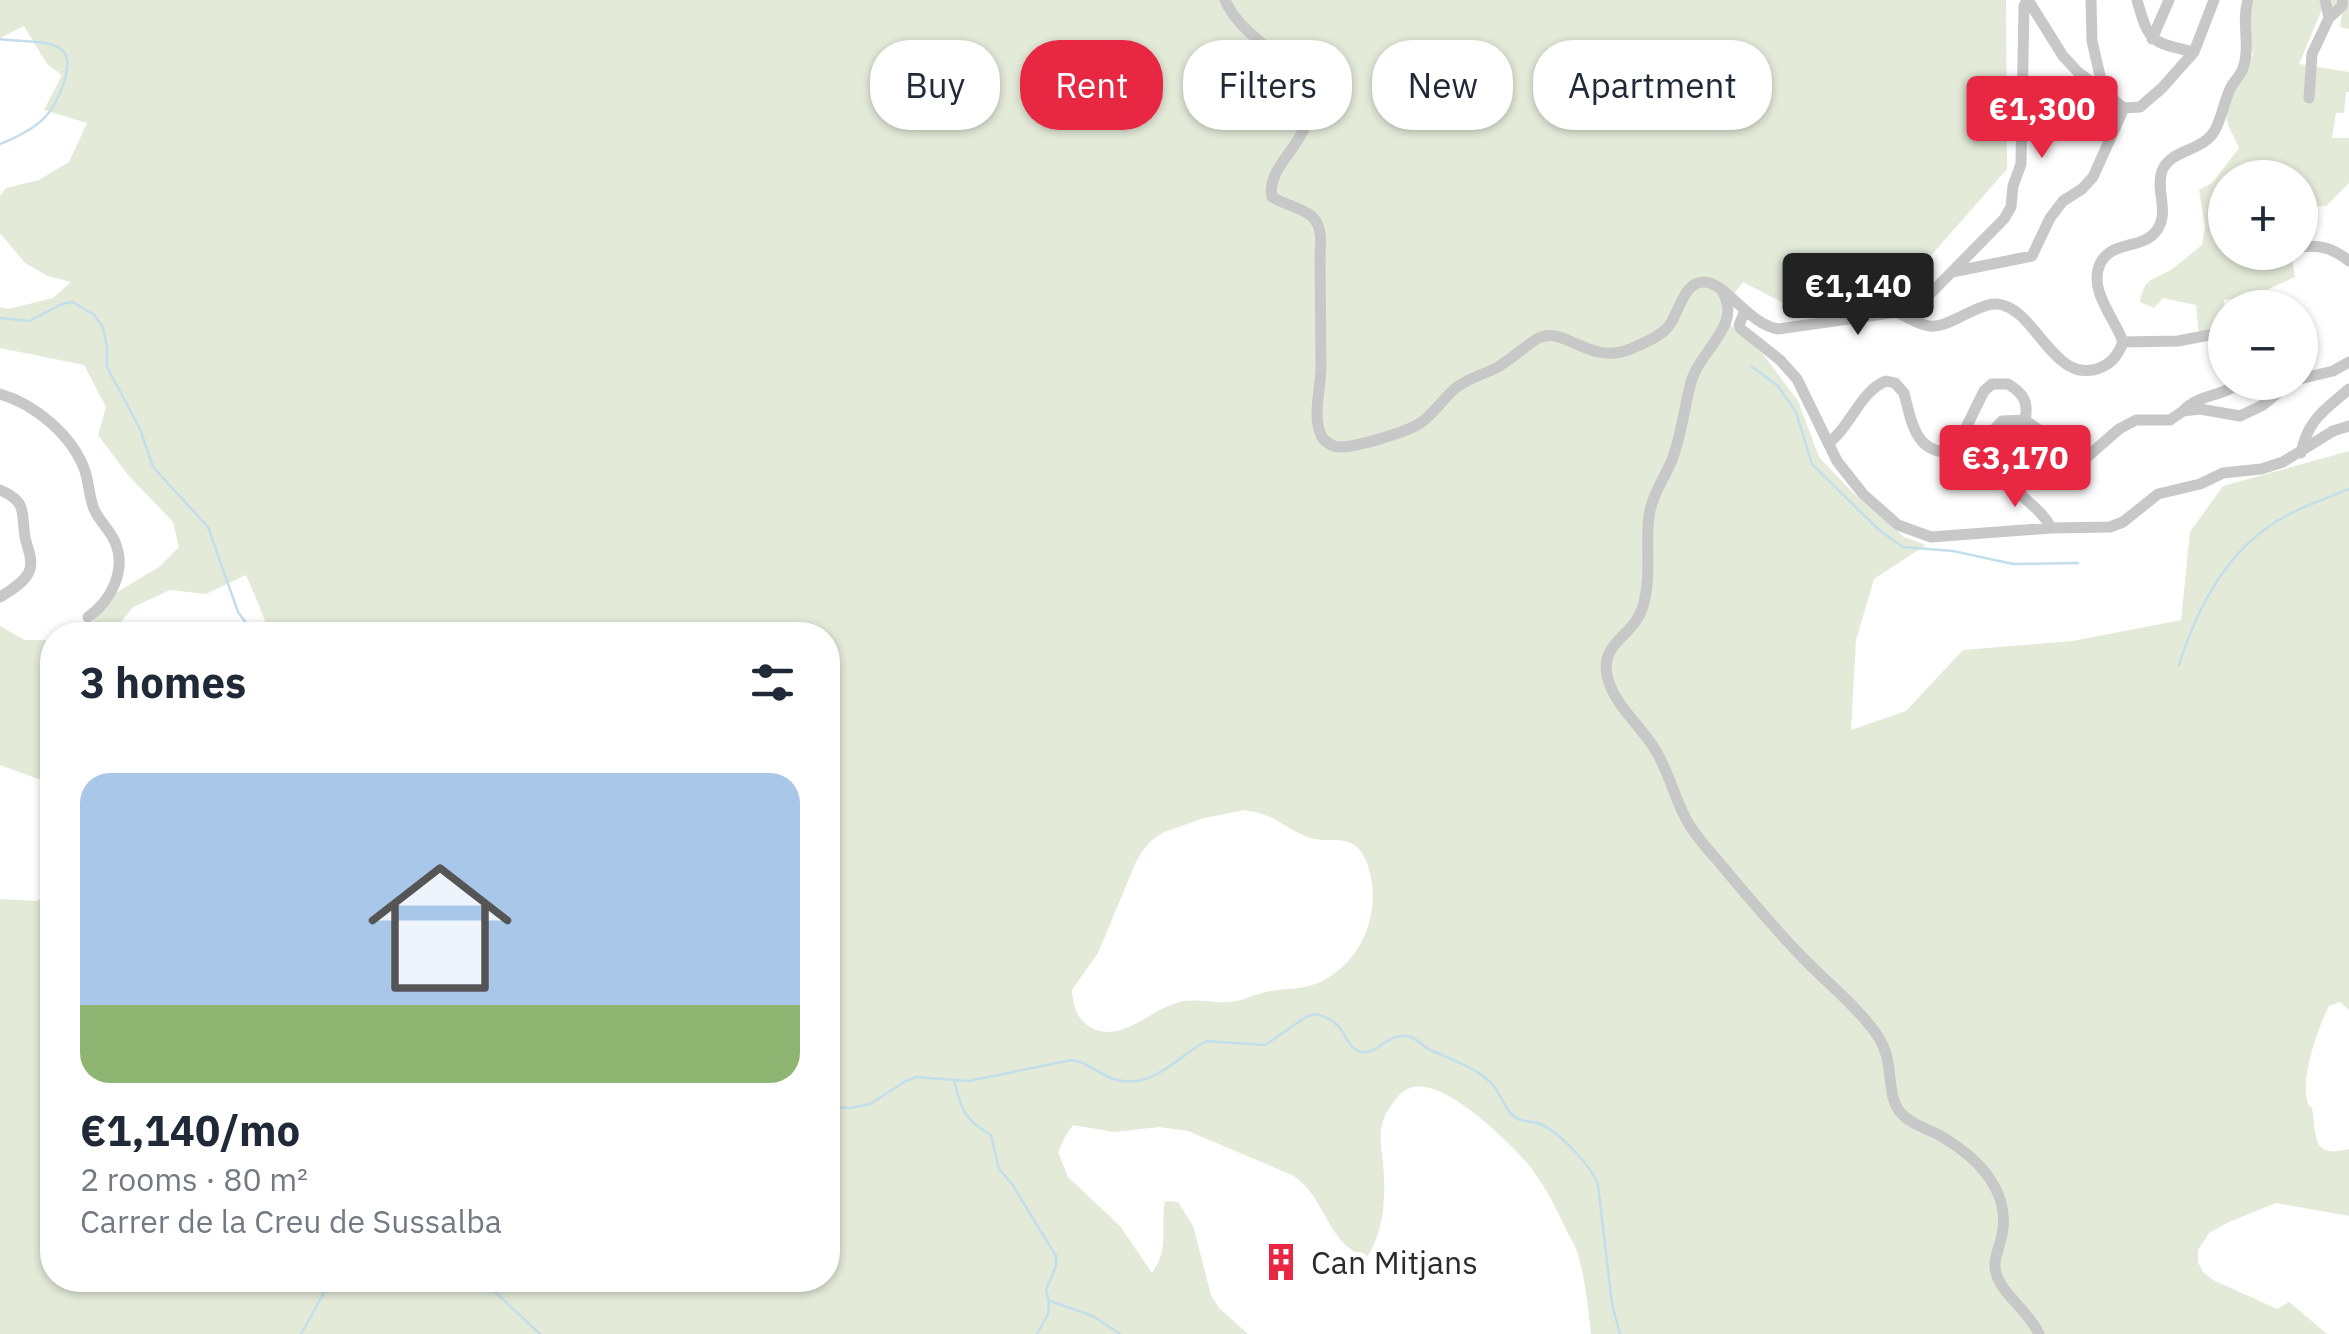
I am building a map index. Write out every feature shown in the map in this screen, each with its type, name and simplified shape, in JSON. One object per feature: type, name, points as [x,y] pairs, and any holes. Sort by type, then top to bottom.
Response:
[{"type":"street","points":[[1226,0],[1229,9],[1273,51],[1299,83],[1308,108],[1301,137],[1270,185],[1272,196],[1319,223],[1321,372],[1317,403],[1320,434],[1338,447],[1417,426],[1457,387],[1500,365],[1538,338],[1552,335],[1611,356],[1627,352],[1667,329],[1688,292],[1695,284],[1704,282],[1721,289],[1741,319],[1797,378],[1837,461],[1863,494],[1898,524],[1931,537],[2110,527],[2123,522],[2158,494],[2223,474],[2261,470],[2284,462],[2333,431],[2349,426]]},
{"type":"street","points":[[2039,1334],[1996,1274],[2004,1214],[1991,1180],[1964,1152],[1902,1115],[1895,1104],[1886,1054],[1866,1020],[1756,906],[1691,827],[1657,752],[1614,694],[1608,681],[1606,655],[1635,624],[1645,601],[1648,526],[1654,497],[1672,458],[1694,374],[1720,332],[1741,319],[1786,328],[1896,312],[1922,301],[2004,219],[2011,207],[2021,164],[2024,6],[2028,0],[2077,72],[2124,108],[2140,107],[2194,52],[2214,0]]},
{"type":"street","points":[[2091,0],[2092,42],[2104,93]]},
{"type":"street","points":[[2137,0],[2144,27],[2152,39],[2161,45],[2194,52]]},
{"type":"street","points":[[2152,39],[2170,0]]},
{"type":"street","points":[[1896,312],[1930,328],[1990,304],[2001,304],[2013,309],[2064,363],[2090,371],[2107,364],[2118,354],[2122,342],[2100,296],[2100,263],[2113,249],[2151,237],[2164,212],[2161,173],[2168,160],[2204,144],[2215,131],[2230,89],[2243,68],[2244,12],[2248,0]]},
{"type":"street","points":[[2324,0],[2329,18]]},
{"type":"street","points":[[2309,98],[2312,54],[2329,18],[2343,0]]},
{"type":"street","points":[[1952,272],[2032,256],[2063,201],[2093,177],[2124,108]]},
{"type":"street","points":[[2318,246],[2336,250],[2349,262]]},
{"type":"street","points":[[2122,342],[2178,341],[2208,335]]},
{"type":"street","points":[[2318,375],[2349,362]]},
{"type":"street","points":[[1828,443],[1872,389],[1886,381],[1901,388],[1914,430],[1934,452],[1950,452],[1957,446],[1984,391],[1992,384],[2008,384],[2023,395],[2028,409],[2025,420]]},
{"type":"street","points":[[2301,452],[2318,413],[2349,389]]},
{"type":"street","points":[[0,394],[40,414],[70,442],[86,474],[94,508],[117,545],[118,572],[113,590],[88,618]]},
{"type":"street","points":[[2051,528],[2014,487],[1999,461],[1992,432],[2002,421],[2025,420],[2078,458],[2088,457],[2128,422],[2170,420],[2192,402],[2208,397]]},
{"type":"street","points":[[2183,411],[2200,409],[2240,416],[2269,400]]},
{"type":"street","points":[[0,490],[12,495],[24,512],[31,563],[26,576],[0,597]]},
{"type":"green space","points":[[0,0],[2006,0],[2007,169],[1900,291],[1797,310],[1743,282],[1724,308],[1723,318],[1763,354],[1798,401],[1819,457],[1904,537],[1926,545],[1874,579],[1856,640],[1851,730],[1906,711],[1963,650],[2073,641],[2181,620],[2190,532],[2223,486],[2349,451],[2349,1010],[2340,1002],[2329,1006],[2312,1052],[2306,1090],[2319,1145],[2329,1151],[2349,1149],[2349,1216],[2276,1203],[2209,1233],[2198,1250],[2203,1272],[2213,1280],[2277,1309],[2289,1302],[2327,1334],[1591,1334],[1577,1251],[1538,1178],[1519,1154],[1474,1113],[1424,1087],[1403,1092],[1383,1121],[1383,1208],[1377,1238],[1367,1257],[1343,1242],[1313,1196],[1292,1175],[1188,1131],[1159,1127],[1114,1132],[1073,1125],[1058,1152],[1068,1177],[1120,1226],[1152,1273],[1163,1246],[1165,1201],[1178,1202],[1193,1226],[1211,1295],[1219,1308],[1248,1334],[0,1334],[0,899],[40,899],[40,1292],[840,1292],[840,622],[265,622],[246,575],[206,594],[170,590],[133,607],[121,622],[93,622],[104,600],[159,567],[179,547],[173,522],[128,475],[98,435],[106,407],[84,365],[0,348],[0,307],[9,309],[53,298],[71,282],[48,276],[25,263],[0,233],[0,196],[6,188],[39,180],[69,162],[87,123],[44,110],[62,75],[47,64],[24,26],[0,38]],"holes":[[[1245,810],[1271,817],[1299,833],[1353,844],[1366,860],[1372,883],[1371,914],[1361,942],[1344,966],[1312,985],[1229,1002],[1195,1000],[1172,1004],[1115,1031],[1104,1032],[1083,1021],[1073,1002],[1072,990],[1098,953],[1136,862],[1152,840],[1204,818]]]},
{"type":"green space","points":[[2254,0],[2349,2],[2349,29],[2340,27],[2342,12],[2322,9],[2299,64],[2349,72],[2344,113],[2336,113],[2332,138],[2349,138],[2349,183],[2326,206],[2318,206],[2318,160],[2230,160],[2239,148],[2225,108],[2253,55],[2247,23]]},
{"type":"green space","points":[[2208,185],[2208,270],[2294,270],[2295,277],[2266,290],[2208,290],[2208,333],[2199,335],[2196,305],[2163,298],[2154,308],[2140,302],[2148,282],[2202,245],[2205,227],[2199,190]]},
{"type":"green space","points":[[0,626],[24,640],[40,640],[40,780],[0,765]]},
{"type":"waterway","points":[[0,39],[57,46],[66,56],[67,64],[60,92],[47,115],[32,128],[0,144]]},
{"type":"waterway","points":[[0,318],[29,321],[73,302],[94,315],[103,327],[107,367],[140,429],[153,467],[208,527],[238,612],[245,622]]},
{"type":"waterway","points":[[1752,367],[1778,386],[1796,412],[1812,464],[1879,530],[1903,547],[1953,551],[2013,564],[2078,563]]},
{"type":"waterway","points":[[2179,665],[2203,605],[2239,553],[2280,519],[2349,489]]},
{"type":"waterway","points":[[840,1108],[870,1104],[916,1077],[968,1081],[1072,1060],[1114,1079],[1140,1080],[1163,1070],[1206,1041],[1265,1045],[1316,1014],[1334,1022],[1361,1052],[1396,1037],[1411,1037],[1485,1077],[1512,1115],[1548,1128],[1589,1168],[1598,1185],[1612,1304],[1620,1334]]},
{"type":"waterway","points":[[954,1080],[965,1113],[991,1135],[999,1169],[1056,1256],[1046,1290],[1048,1314],[1037,1334]]},
{"type":"waterway","points":[[301,1334],[324,1292]]},
{"type":"waterway","points":[[495,1292],[540,1334]]},
{"type":"waterway","points":[[1050,1301],[1093,1316],[1120,1334]]},
{"type":"place","name":"Can Mitjans","points":[[1281,1262]]}]
